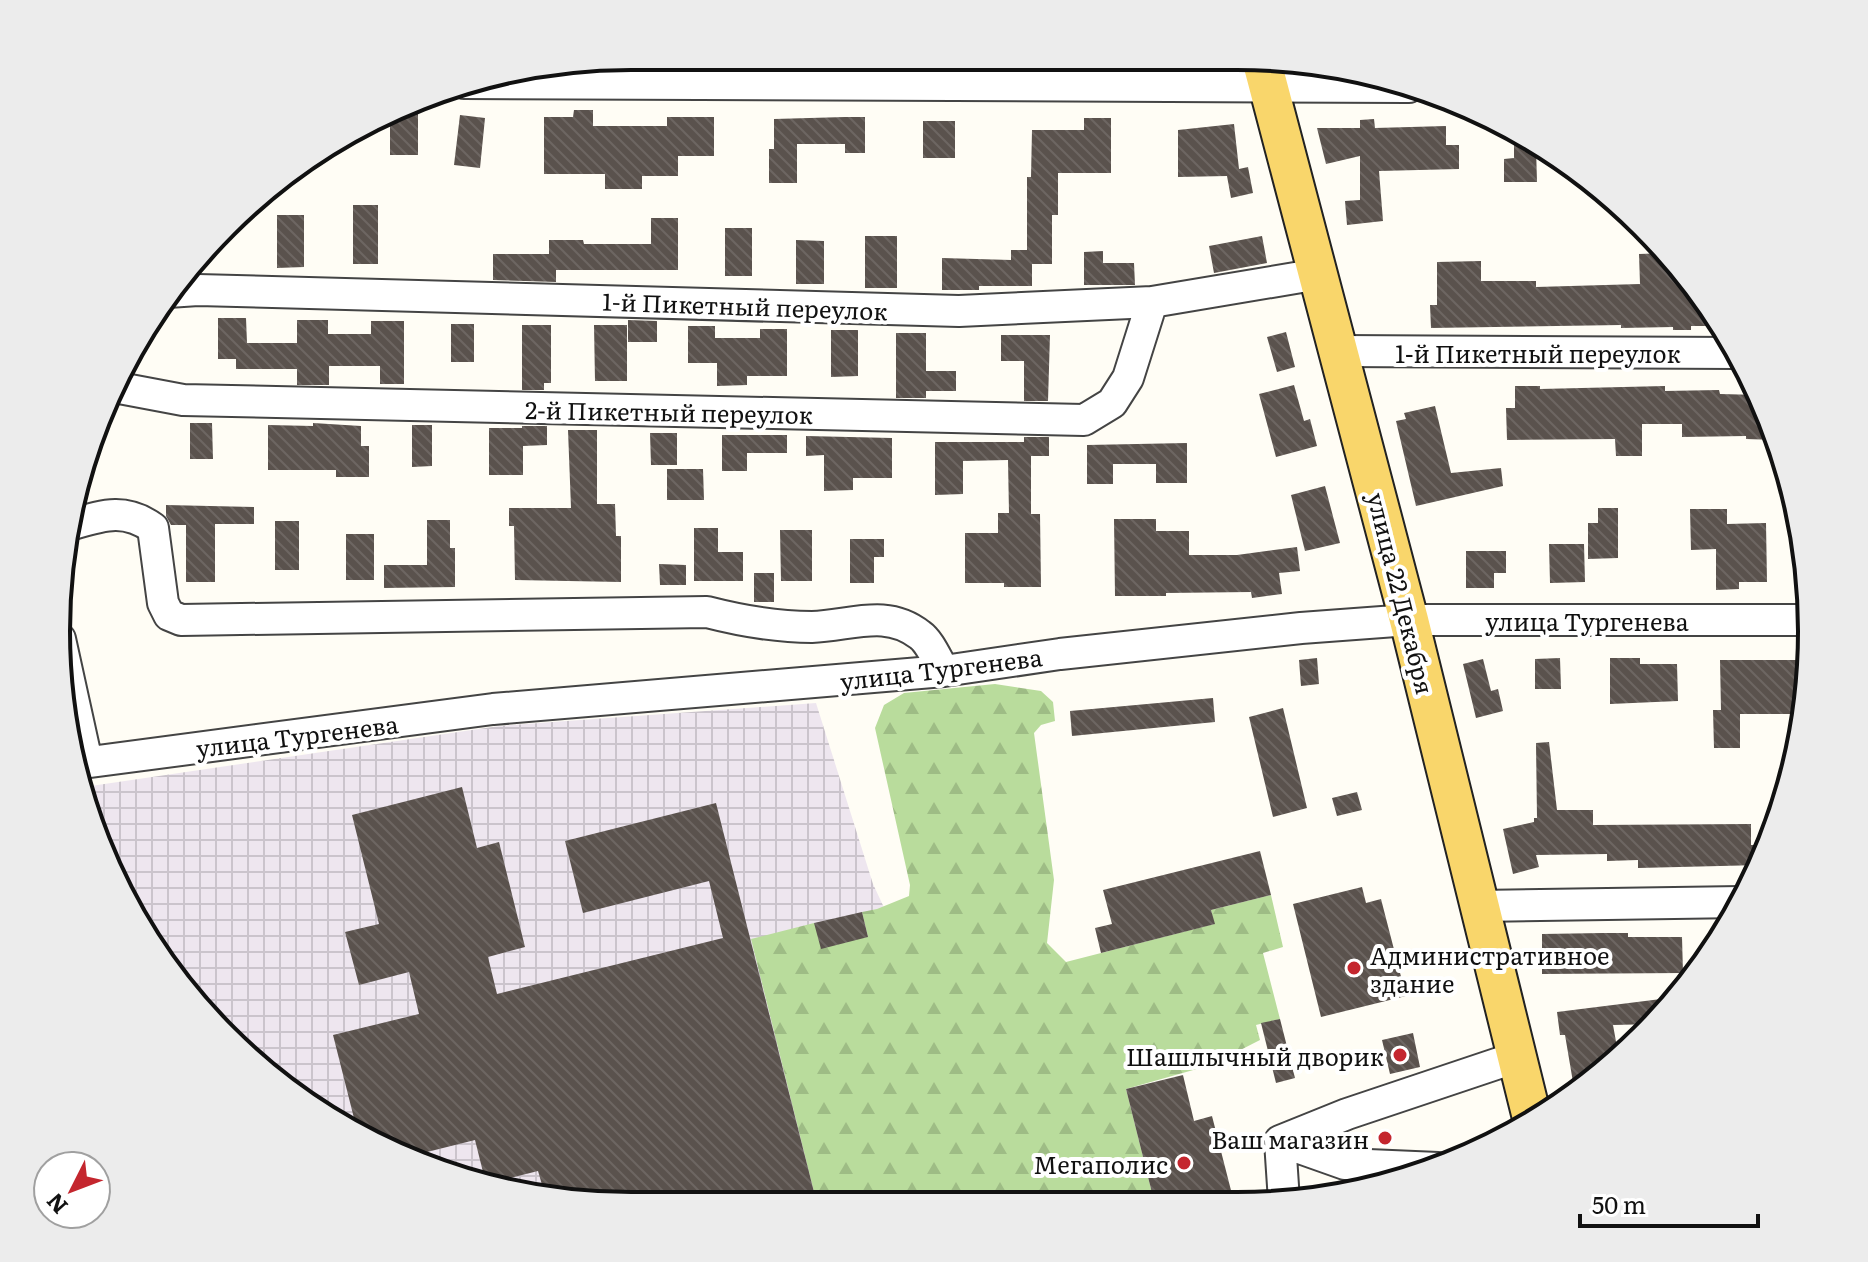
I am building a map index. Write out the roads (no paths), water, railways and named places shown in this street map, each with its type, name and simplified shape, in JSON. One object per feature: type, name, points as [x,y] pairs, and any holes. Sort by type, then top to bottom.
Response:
[{"type":"main road","name":"улица 22 Декабря","points":[[1266,76],[1409,620],[1530,1109]]},
{"type":"street","points":[[515,83],[1266,76],[1354,83]]},
{"type":"street","name":"1-й Пикетный переулок","points":[[185,291],[959,311],[1152,302],[1319,274]]},
{"type":"street","name":"2-й Пикетный переулок","points":[[125,389],[183,400],[1084,420],[1112,403],[1128,378],[1152,302]]},
{"type":"street","name":"1-й Пикетный переулок","points":[[1340,351],[1724,353]]},
{"type":"street","points":[[81,522],[104,515],[138,517],[153,528],[163,603],[169,615],[181,620],[707,612],[749,623],[814,627],[863,619],[892,620],[922,635],[944,671]]},
{"type":"street","name":"улица Тургенева","points":[[86,762],[493,709],[944,671],[1301,628],[1409,620],[1798,620]]},
{"type":"street","points":[[1479,906],[1728,902]]},
{"type":"street","points":[[1280,1141],[1347,1114],[1517,1057]]},
{"type":"street","points":[[1280,1141],[1345,1164],[1403,1166]]},
{"type":"street","points":[[1280,1141],[1283,1190]]},
{"type":"place","name":"Административное здание","points":[[1354,968]]},
{"type":"place","name":"Шашлычный дворик","points":[[1400,1055]]},
{"type":"place","name":"Ваш магазин","points":[[1385,1138]]},
{"type":"place","name":"Мегаполис","points":[[1184,1163]]}]
